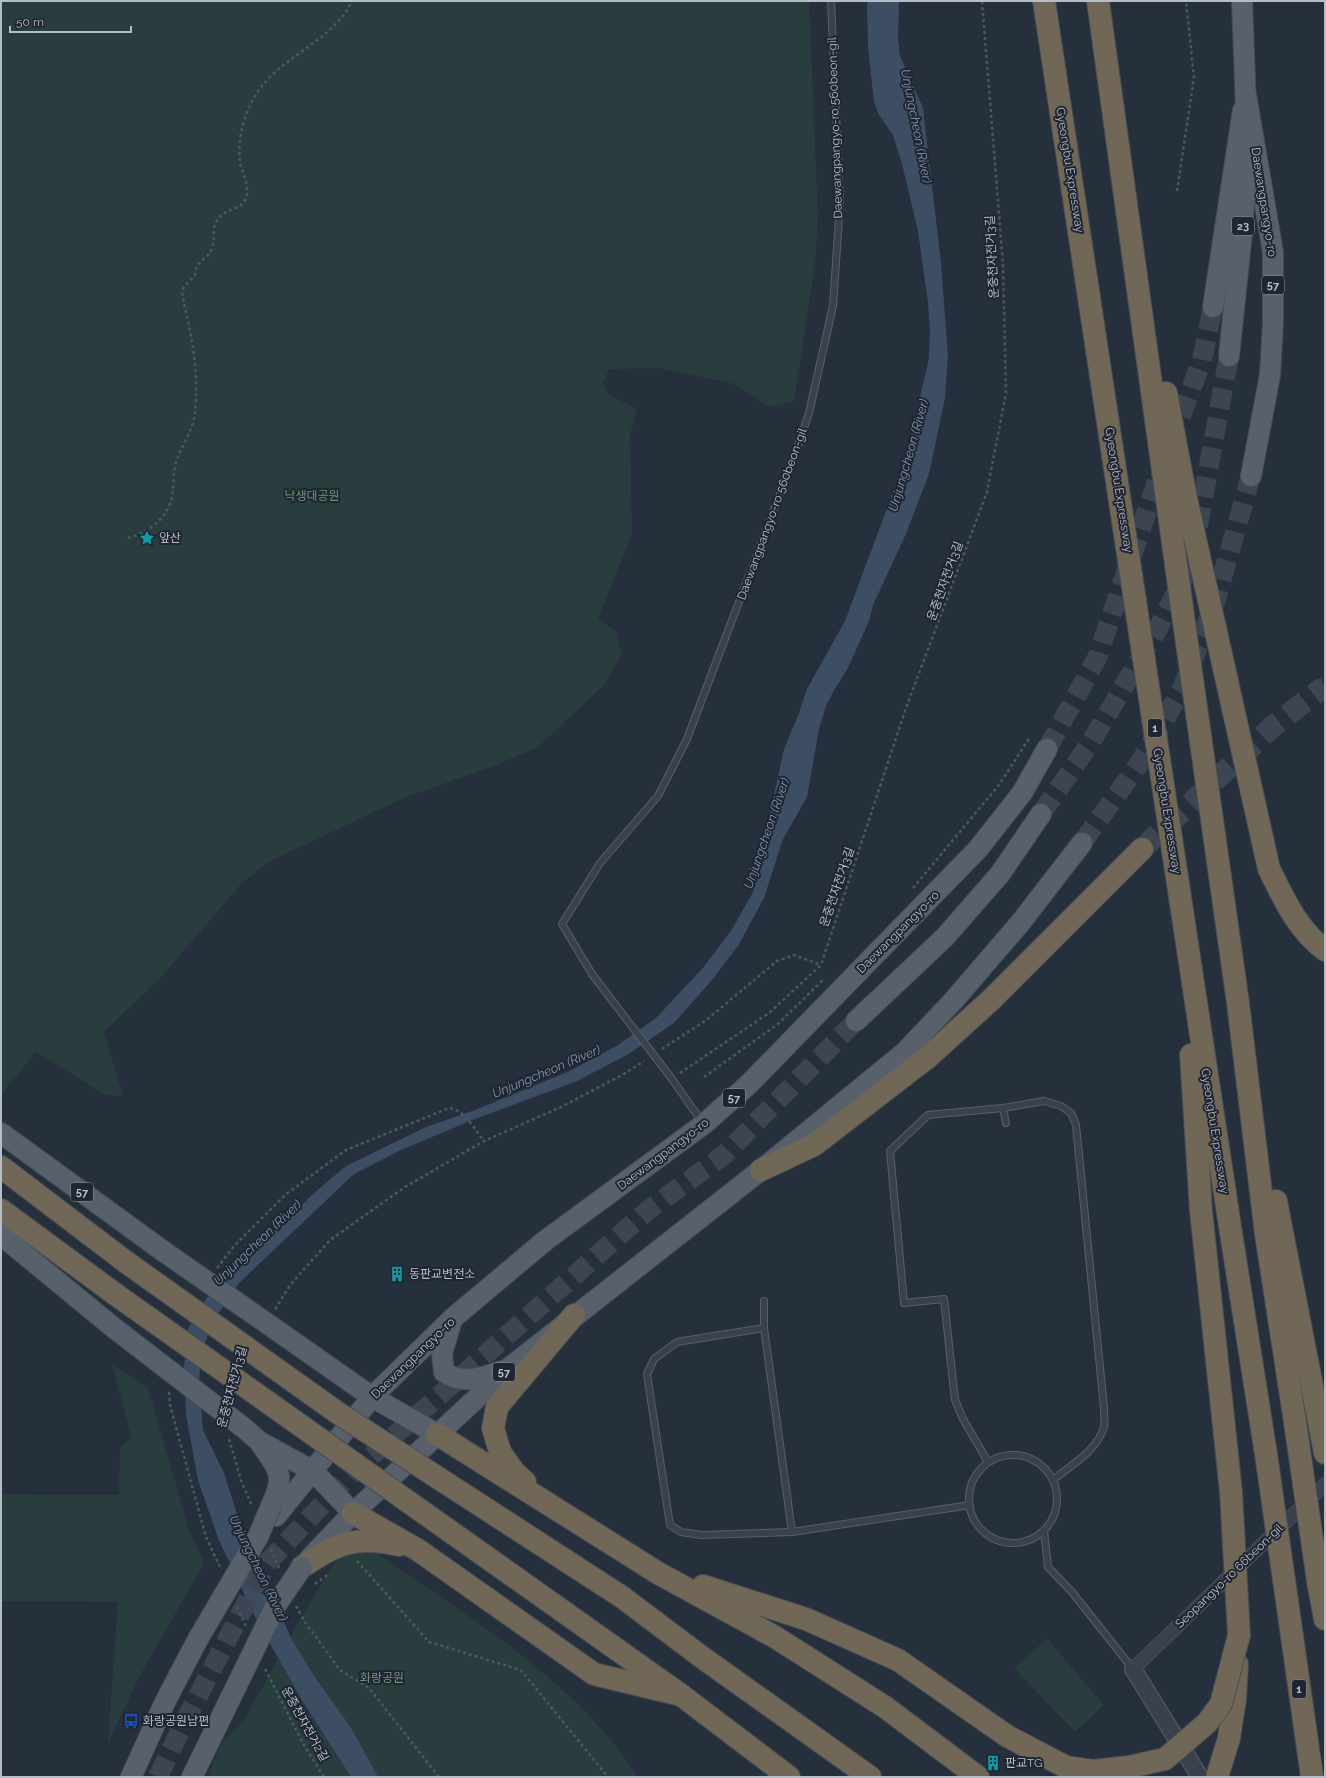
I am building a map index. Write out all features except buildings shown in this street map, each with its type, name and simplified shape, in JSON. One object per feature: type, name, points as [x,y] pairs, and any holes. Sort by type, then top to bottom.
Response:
[{"type":"highway","name":"Gyeongbu Expressway","points":[[1044,1],[1231,1233],[1266,1454],[1312,1777]]},
{"type":"highway","points":[[1098,1],[1117,146],[1238,1004],[1266,1234],[1325,1619]]},
{"type":"highway","points":[[1117,146],[1186,498],[1268,869],[1291,914],[1311,939],[1325,950]]},
{"type":"highway","points":[[761,1170],[814,1145],[928,1057],[992,999],[1142,849]]},
{"type":"highway","points":[[1180,894],[1202,1211],[1231,1492],[1240,1635],[1235,1699],[1229,1738],[1217,1777]]},
{"type":"highway","points":[[1238,1004],[1325,1454]]},
{"type":"highway","points":[[1,1167],[126,1262],[338,1414],[622,1597],[702,1658],[870,1777]]},
{"type":"highway","points":[[1,1210],[115,1294],[680,1695],[789,1777]]},
{"type":"highway","points":[[557,1511],[514,1472],[500,1452],[492,1428],[497,1407],[574,1316]]},
{"type":"highway","points":[[437,1434],[557,1511],[658,1572],[775,1637],[885,1707],[978,1777]]},
{"type":"highway","points":[[353,1513],[418,1550],[594,1674],[680,1695]]},
{"type":"highway","points":[[302,1567],[325,1551],[349,1542],[385,1542],[418,1550]]},
{"type":"highway","points":[[658,1572],[806,1619],[898,1660],[1007,1736],[1066,1768],[1093,1771],[1130,1768],[1165,1759],[1207,1723],[1221,1704],[1240,1635]]},
{"type":"main road","points":[[1243,2],[1246,95]]},
{"type":"main road","name":"Daewangpangyo-ro","points":[[1213,307],[1246,95]]},
{"type":"main road","name":"Daewangpangyo-ro","points":[[1229,356],[1248,166],[1246,95]]},
{"type":"main road","name":"Daewangpangyo-ro","points":[[1246,95],[1273,252],[1273,323],[1270,375],[1251,476]]},
{"type":"main road","name":"Daewangpangyo-ro","points":[[266,1510],[314,1471],[372,1397],[453,1318],[546,1240],[704,1124],[749,1084],[822,1008],[906,925],[978,849],[1022,793],[1046,749]]},
{"type":"main road","points":[[856,1021],[945,937],[1000,874],[1041,814]]},
{"type":"main road","name":"57","points":[[353,1513],[508,1368],[761,1170],[905,1052],[954,1000],[1016,928],[1082,843]]},
{"type":"main road","name":"57","points":[[1,1133],[163,1251],[275,1319],[372,1397]]},
{"type":"main road","points":[[1,1235],[114,1328],[237,1433],[260,1442],[314,1471],[353,1513],[302,1567],[276,1605],[192,1777]]},
{"type":"main road","points":[[453,1318],[442,1353],[444,1372],[452,1378],[476,1380],[508,1368]]},
{"type":"main road","points":[[372,1397],[437,1434]]},
{"type":"main road","points":[[131,1777],[164,1702],[198,1639],[264,1543],[266,1510],[280,1487],[278,1470],[260,1442]]},
{"type":"street","name":"Seopangyo-ro 66beon-gil","points":[[1133,1669],[1325,1484]]},
{"type":"street","points":[[1133,1669],[1200,1777]]},
{"type":"lane","name":"Daewangpangyo-ro 560beon-gil","points":[[672,1079],[592,974],[562,924],[600,863],[658,796],[687,739],[798,446],[809,413],[833,306],[840,202],[831,1]]},
{"type":"lane","points":[[672,1079],[704,1124]]},
{"type":"lane","points":[[988,1462],[963,1419],[955,1400],[944,1299],[904,1303],[890,1151],[928,1115],[1003,1108],[1044,1102],[1061,1106],[1071,1113],[1076,1125],[1104,1408],[1104,1426],[1100,1437],[1092,1448],[1053,1480]]},
{"type":"lane","points":[[1003,1108],[1006,1123]]},
{"type":"lane","points":[[764,1301],[764,1328],[792,1532]]},
{"type":"lane","points":[[764,1328],[677,1342],[654,1359],[647,1374],[670,1525],[681,1532],[701,1535],[792,1532],[970,1505]]},
{"type":"lane","points":[[1007,1455],[1021,1455],[1034,1460],[1045,1468],[1053,1480],[1057,1493],[1056,1506],[1052,1520],[1044,1530],[1031,1539],[1016,1543],[1001,1541],[987,1534],[976,1524],[970,1505],[969,1495],[973,1480],[981,1468],[988,1462],[1007,1455]]},
{"type":"lane","points":[[1044,1530],[1048,1567],[1072,1592],[1133,1669]]},
{"type":"path","points":[[128,538],[141,534],[156,524],[164,517],[169,508],[172,496],[174,468],[194,418],[195,392],[193,348],[182,291],[187,282],[194,276],[197,266],[207,257],[213,247],[212,231],[218,218],[226,211],[239,208],[246,198],[247,185],[240,162],[240,150],[242,128],[247,112],[267,80],[282,65],[328,30],[341,17],[352,1]]},
{"type":"path","name":"운중천자전거3길","points":[[672,1079],[769,1013],[821,965],[906,708],[987,492],[1006,393],[1003,264],[982,1]]},
{"type":"path","points":[[1177,191],[1194,78],[1186,1]]},
{"type":"path","points":[[912,889],[999,785],[1030,737]]},
{"type":"path","points":[[704,1077],[778,1024],[829,974]]},
{"type":"path","points":[[275,1319],[291,1284],[330,1240],[405,1187],[484,1141],[462,1113]]},
{"type":"path","name":"운중천자전거3길","points":[[237,1433],[241,1480],[266,1510]]},
{"type":"path","points":[[264,1543],[279,1569]]},
{"type":"path","points":[[352,1556],[429,1642],[521,1670],[608,1777]]},
{"type":"path","points":[[315,1584],[334,1570]]},
{"type":"path","points":[[294,1603],[305,1622],[340,1670],[369,1688],[439,1777]]},
{"type":"path","name":"운중천자전거2길","points":[[270,1680],[305,1747],[324,1777]]},
{"type":"green space","name":"낙생대공원","points":[[1,1],[809,1],[818,216],[815,264],[794,401],[769,407],[735,384],[658,368],[609,369],[603,384],[609,395],[637,409],[630,434],[632,534],[598,618],[615,631],[622,654],[604,685],[538,747],[496,765],[404,798],[268,862],[241,884],[161,977],[104,1032],[123,1096],[106,1095],[36,1052],[1,1095]]},
{"type":"green space","points":[[112,1364],[148,1388],[189,1530],[204,1563],[139,1677],[108,1743],[118,1602],[1,1601],[1,1494],[119,1495],[120,1448],[131,1437]]},
{"type":"green space","name":"화랑공원","points":[[369,1548],[515,1650],[549,1678],[582,1708],[611,1741],[638,1777],[208,1777],[221,1744],[243,1722],[306,1609],[340,1555]]},
{"type":"green space","points":[[1047,1639],[1104,1705],[1075,1732],[1014,1668]]},
{"type":"water","name":"Unjungcheon (River)","points":[[867,1],[899,1],[898,40],[900,56],[923,108],[941,263],[948,355],[945,398],[929,474],[905,536],[873,605],[869,621],[848,668],[826,706],[819,729],[807,797],[783,839],[764,898],[738,946],[712,980],[674,1023],[627,1055],[577,1081],[475,1119],[401,1150],[354,1174],[239,1283],[212,1323],[201,1355],[199,1382],[203,1430],[224,1473],[237,1514],[291,1638],[314,1676],[350,1726],[378,1777],[351,1777],[299,1695],[254,1615],[218,1538],[198,1480],[186,1415],[184,1366],[188,1328],[206,1299],[223,1276],[291,1216],[314,1193],[346,1166],[426,1127],[475,1110],[570,1071],[618,1045],[656,1018],[702,969],[731,931],[753,892],[784,749],[807,689],[845,621],[907,455],[929,358],[930,331],[928,302],[918,231],[902,164],[893,135],[879,115],[874,102],[868,47]]},
{"type":"tunnel","points":[[1047,749],[1097,658],[1167,452],[1202,360],[1213,307]]},
{"type":"tunnel","points":[[1041,814],[1091,742],[1157,630],[1191,564],[1229,356]]},
{"type":"tunnel","points":[[1082,843],[1141,761],[1182,689],[1216,599],[1251,476]]},
{"type":"tunnel","points":[[1142,849],[1272,727],[1320,690],[1325,688]]},
{"type":"tunnel","points":[[158,1777],[184,1723],[267,1563],[350,1475],[647,1211],[724,1155],[856,1021]]},
{"type":"place","name":"앞산","points":[[147,538]]},
{"type":"place","name":"동판교변전소","points":[[397,1274]]},
{"type":"place","name":"화랑공원남편","points":[[131,1721]]},
{"type":"place","name":"판교TG","points":[[993,1763]]}]
